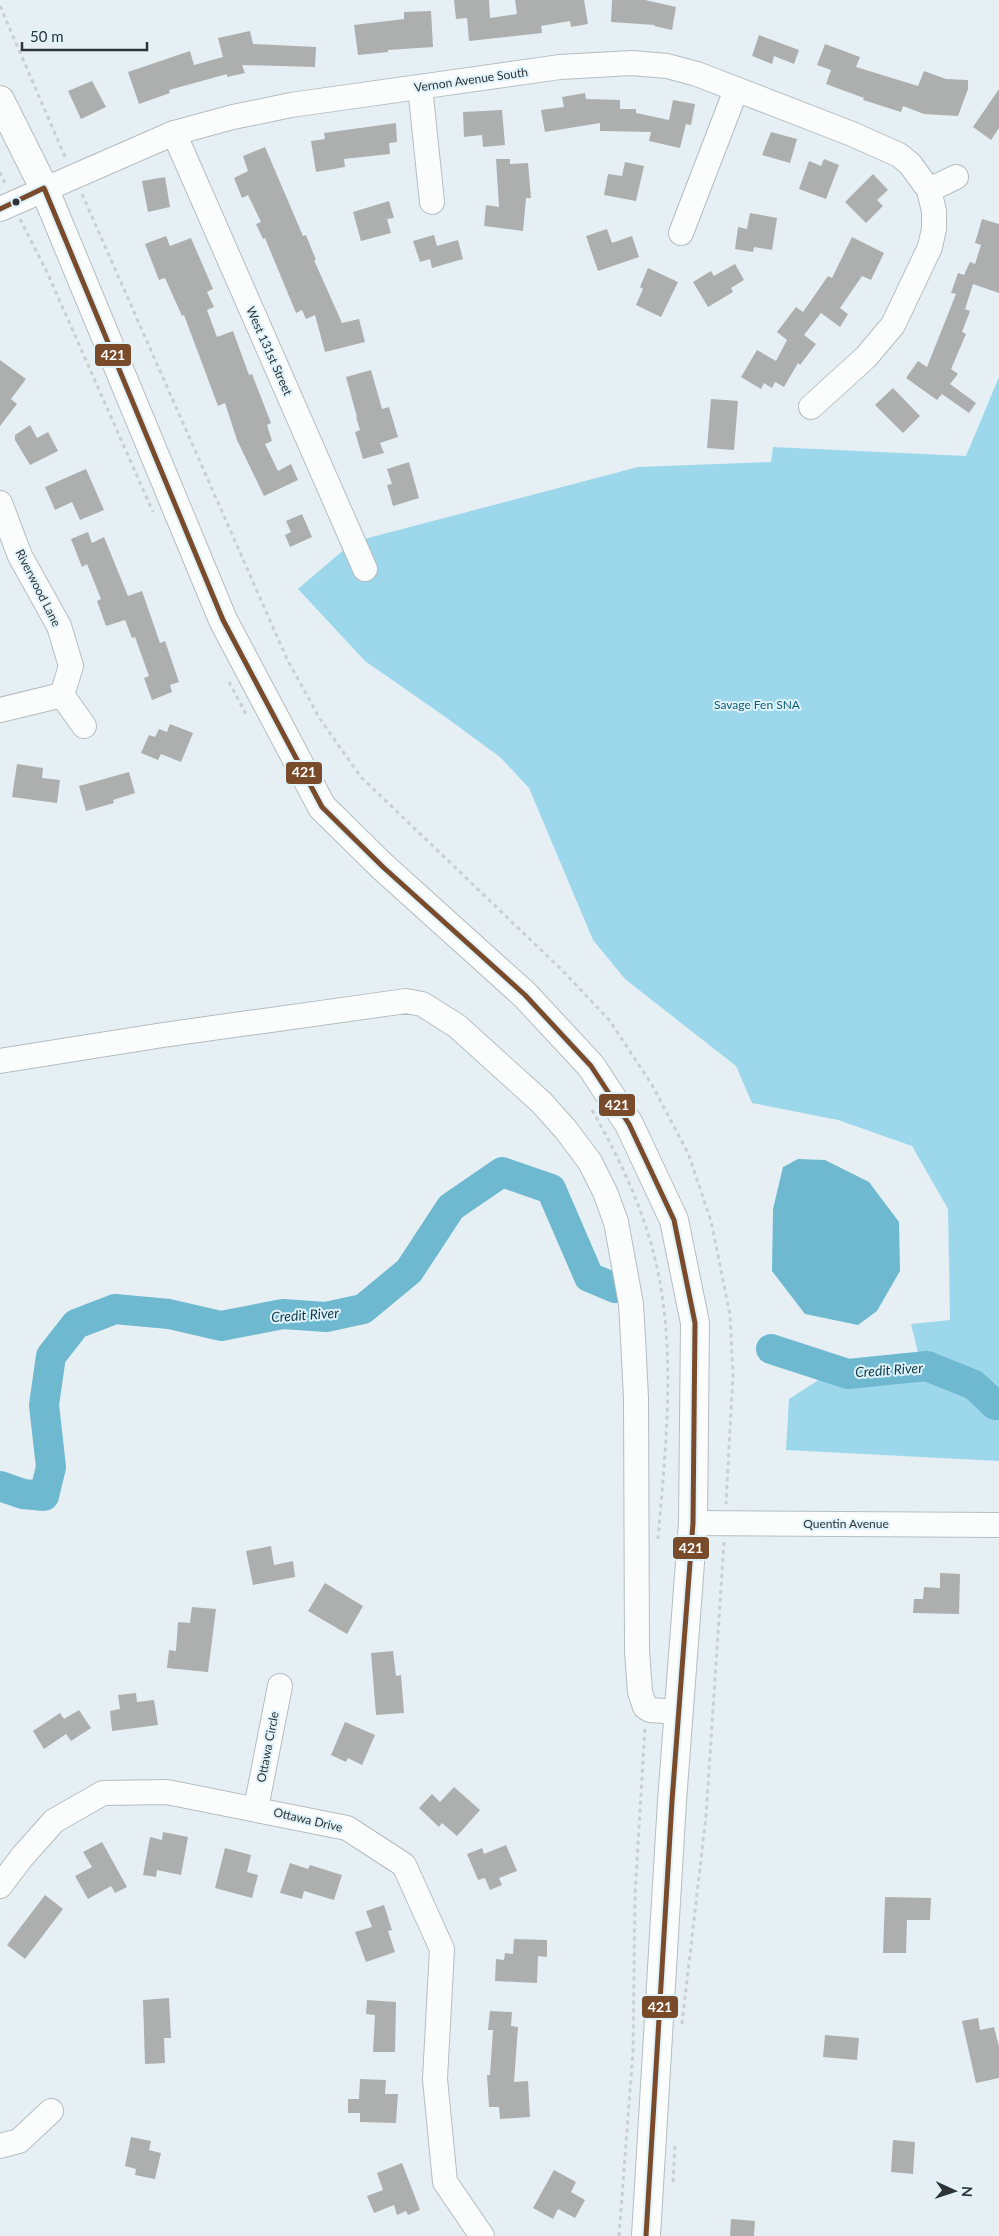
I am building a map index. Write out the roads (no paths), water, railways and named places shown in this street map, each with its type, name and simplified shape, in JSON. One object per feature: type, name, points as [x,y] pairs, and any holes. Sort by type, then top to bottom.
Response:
[{"type":"main road","points":[[0,100],[44,188],[223,620],[322,807],[383,867],[525,995],[591,1066],[629,1124],[674,1220],[695,1323],[693,1523],[678,1712],[646,2236]]},
{"type":"street","name":"Vernon Avenue South","points":[[6,206],[174,133],[233,117],[291,106],[560,67],[632,62],[667,66],[697,74],[899,154],[910,164],[929,190]]},
{"type":"street","points":[[420,87],[432,202]]},
{"type":"street","points":[[681,233],[736,90]]},
{"type":"street","name":"West 131st Street","points":[[174,133],[365,569]]},
{"type":"street","points":[[811,407],[866,358],[893,325],[930,247],[934,229],[934,211],[929,190],[956,176]]},
{"type":"street","name":"Riverwood Lane","points":[[0,503],[20,556],[59,626],[71,666],[62,694]]},
{"type":"street","points":[[0,710],[62,694],[84,726]]},
{"type":"street","points":[[0,1061],[163,1035],[406,1001],[422,1004],[457,1026],[542,1103],[566,1130],[590,1162],[605,1192],[616,1222],[631,1304],[636,1398],[638,1673],[640,1692],[645,1707],[650,1710],[678,1712]]},
{"type":"street","name":"Quentin Avenue","points":[[693,1523],[999,1525]]},
{"type":"street","name":"Ottawa Circle","points":[[256,1808],[280,1686]]},
{"type":"street","name":"Ottawa Drive","points":[[0,1886],[22,1857],[54,1821],[103,1793],[167,1792],[256,1808],[347,1828],[404,1865],[442,1949],[435,2079],[445,2182],[482,2236]]},
{"type":"street","points":[[0,2146],[19,2141],[50,2111]]},
{"type":"waterway","name":"Credit River","points":[[0,1486],[23,1494],[44,1496],[51,1467],[44,1405],[51,1356],[76,1324],[115,1309],[169,1314],[221,1326],[283,1314],[326,1317],[363,1309],[409,1271],[451,1207],[502,1172],[551,1189],[589,1277],[615,1288]]},
{"type":"waterway","name":"Credit River","points":[[771,1349],[848,1374],[927,1366],[974,1385],[995,1405],[999,1403]]},
{"type":"park label","name":"Savage Fen SNA","points":[[757,705]]}]
